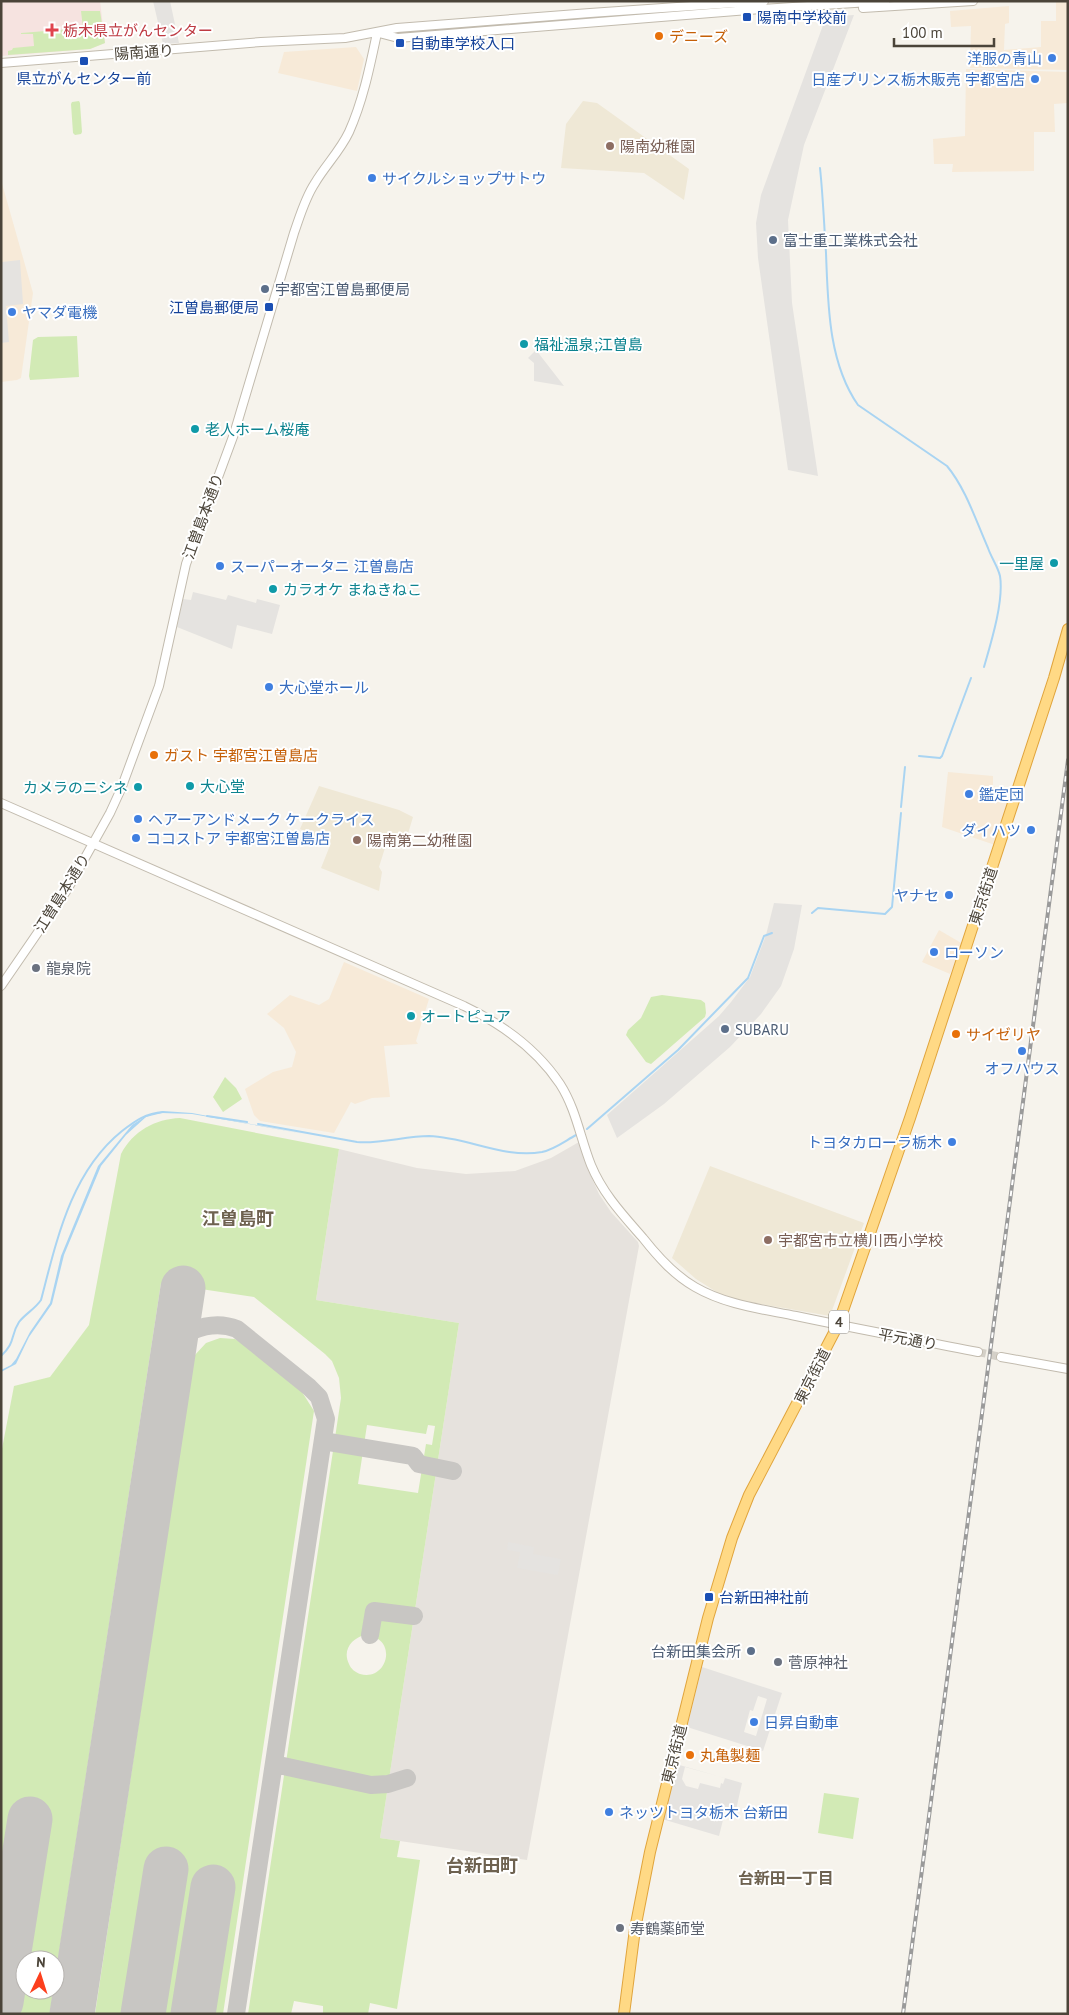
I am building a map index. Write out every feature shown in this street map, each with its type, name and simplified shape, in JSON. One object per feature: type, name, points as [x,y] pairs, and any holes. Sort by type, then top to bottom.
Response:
[{"type":"highway","name":"東京街道","points":[[624,2014],[636,1921],[650,1852],[706,1627],[732,1538],[749,1495],[838,1325],[910,1118],[1068,630]]},
{"type":"street","name":"陽南通り","points":[[1,62],[261,42],[344,38],[397,28],[764,1]]},
{"type":"street","points":[[377,33],[398,38],[885,1]]},
{"type":"street","points":[[829,6],[847,9],[973,1]]},
{"type":"street","name":"江曽島本通り","points":[[1,986],[67,890],[122,789],[159,686],[186,564],[234,434],[300,215],[314,184],[349,132],[364,89],[377,33]]},
{"type":"street","name":"平元通り","points":[[1,803],[489,1018],[522,1042],[543,1062],[557,1080],[580,1127],[591,1163],[602,1187],[616,1208],[657,1256],[679,1276],[695,1287],[733,1304],[978,1352]]},
{"type":"street","points":[[1001,1357],[1068,1369]]},
{"type":"shaded area","name":"栃木県立がんセンター","points":[[1,1],[100,1],[105,43],[90,49],[1,56]]},
{"type":"shaded area","points":[[153,1],[170,1],[179,43],[163,44]]},
{"type":"shaded area","points":[[1056,1],[1068,1],[1068,70],[970,68],[971,26],[951,27],[950,11],[1009,6],[1009,23],[1005,24],[1004,50],[1041,47],[1041,21],[1056,21]]},
{"type":"shaded area","name":"富士重工業株式会社","points":[[854,15],[804,145],[788,220],[792,303],[818,476],[788,470],[758,258],[756,223],[761,195],[826,17]]},
{"type":"shaded area","points":[[356,47],[364,59],[357,91],[278,73],[284,52]]},
{"type":"shaded area","points":[[966,69],[1068,72],[1068,103],[1054,104],[1055,132],[1034,132],[1034,171],[952,172],[953,164],[934,164],[933,139],[965,136]]},
{"type":"shaded area","name":"陽南幼稚園","points":[[583,101],[597,103],[689,169],[684,200],[644,173],[561,168],[566,124]]},
{"type":"shaded area","points":[[1,180],[33,293],[21,378],[1,382]]},
{"type":"shaded area","name":"ヤマダ電機","points":[[1,253],[2,262],[20,260],[23,304],[6,306],[9,342],[1,343]]},
{"type":"shaded area","points":[[536,350],[564,386],[534,381],[534,363],[528,358]]},
{"type":"shaded area","points":[[193,592],[226,600],[228,595],[256,603],[257,599],[280,605],[272,634],[237,625],[232,649],[177,627],[183,599],[191,600]]},
{"type":"shaded area","points":[[948,772],[993,776],[993,786],[1012,794],[995,845],[942,827]]},
{"type":"shaded area","name":"陽南第二幼稚園","points":[[319,786],[399,810],[413,817],[407,837],[390,832],[379,867],[382,872],[379,891],[321,868],[331,843],[300,829]]},
{"type":"shaded area","name":"SUBARU","points":[[774,903],[802,905],[794,949],[781,986],[761,1014],[730,1047],[664,1104],[617,1138],[607,1115],[719,1016],[750,977],[766,935]]},
{"type":"shaded area","points":[[939,930],[963,944],[950,974],[922,962]]},
{"type":"shaded area","name":"オートピュア","points":[[344,962],[429,999],[416,1041],[418,1044],[384,1046],[390,1097],[372,1098],[355,1104],[351,1102],[334,1133],[260,1121],[254,1115],[245,1089],[273,1072],[292,1067],[296,1052],[284,1028],[267,1014],[290,995],[319,1005],[329,999]]},
{"type":"shaded area","points":[[579,1142],[599,1194],[611,1212],[638,1242],[639,1246],[527,1860],[380,1838],[459,1323],[316,1300],[339,1149],[417,1168],[466,1174],[515,1171],[551,1158]]},
{"type":"shaded area","name":"宇都宮市立横川西小学校","points":[[710,1166],[864,1223],[830,1316],[726,1298],[696,1279],[672,1258]]},
{"type":"shaded area","points":[[508,1542],[534,1547],[533,1554],[561,1559],[558,1575],[517,1568],[520,1552],[507,1550]]},
{"type":"shaded area","points":[[702,1667],[782,1693],[763,1751],[687,1727]],"holes":[[[758,1696],[767,1699],[756,1736],[744,1732],[750,1710],[753,1711]]]},
{"type":"shaded area","points":[[676,1764],[717,1776],[685,1767],[682,1779],[686,1786],[698,1789],[700,1783],[720,1788],[725,1778],[742,1783],[736,1810],[726,1808],[719,1836],[662,1819]]},
{"type":"green space","points":[[81,11],[100,11],[105,43],[90,49],[8,55],[8,51],[13,48],[34,46],[33,34],[21,33],[83,28]]},
{"type":"green space","points":[[79,101],[82,132],[75,135],[73,133],[71,104],[72,102]]},
{"type":"green space","points":[[77,336],[79,377],[30,380],[33,340],[38,337]]},
{"type":"green space","points":[[662,995],[701,1000],[705,1003],[706,1013],[705,1017],[651,1064],[646,1062],[626,1035],[628,1030],[641,1018],[651,997]]},
{"type":"green space","points":[[225,1077],[236,1088],[242,1099],[223,1112],[213,1097]]},
{"type":"green space","points":[[180,1118],[339,1149],[316,1300],[459,1323],[380,1838],[400,1841],[397,1857],[420,1860],[397,2009],[370,2003],[368,2014],[323,2014],[323,2006],[294,2001],[291,2014],[248,2014],[341,1398],[339,1378],[332,1361],[325,1354],[254,1297],[161,1283],[59,1950],[15,1950],[15,2000],[52,2000],[50,2014],[1,2014],[1,1454],[14,1386],[50,1377],[89,1325],[121,1154],[138,1133],[162,1121]],"holes":[[[367,1425],[426,1434],[428,1425],[435,1426],[432,1445],[426,1444],[418,1493],[358,1484]],[[365,1635],[376,1638],[386,1650],[383,1666],[377,1672],[370,1675],[360,1674],[350,1666],[347,1659],[348,1649],[352,1642]]]},
{"type":"green space","points":[[220,1338],[235,1339],[243,1344],[302,1392],[314,1411],[223,2014],[95,2014],[194,1356],[206,1343]]},
{"type":"green space","points":[[824,1793],[859,1798],[853,1839],[818,1833]]},
{"type":"water","points":[[163,1111],[192,1113],[305,1134],[192,1114],[162,1113],[146,1117],[126,1135],[101,1166],[64,1255],[52,1304],[29,1337],[16,1364],[1,1372],[1,1370],[11,1365],[16,1359],[30,1332],[50,1303],[61,1256],[98,1166],[132,1125],[146,1116]]},
{"type":"waterway","points":[[820,168],[831,332],[835,351],[848,388],[858,405],[947,466],[965,495],[1000,576],[999,609],[984,667]]},
{"type":"waterway","points":[[919,756],[940,758],[942,756],[971,678]]},
{"type":"waterway","points":[[901,807],[905,767]]},
{"type":"waterway","points":[[812,913],[818,908],[885,914],[892,907],[901,813]]},
{"type":"waterway","points":[[587,1129],[678,1050],[748,978],[764,936],[772,933]]},
{"type":"waterway","points":[[1,1356],[9,1347],[19,1322],[41,1300],[68,1208],[90,1166],[105,1148],[127,1127],[146,1116],[163,1112]]},
{"type":"waterway","points":[[207,1116],[247,1122]]},
{"type":"waterway","points":[[258,1124],[357,1142],[375,1142],[411,1137],[443,1137],[514,1153],[547,1151],[576,1135]]},
{"type":"taxiway","points":[[175,1339],[205,1326],[221,1325],[237,1329],[319,1397],[326,1419],[236,2014]]},
{"type":"taxiway","points":[[323,1441],[413,1456],[419,1464],[453,1471]]},
{"type":"taxiway","points":[[370,1635],[374,1611],[414,1616]]},
{"type":"taxiway","points":[[274,1764],[371,1785],[388,1784],[407,1778]]},
{"type":"runway","points":[[72,2014],[183,1288]]},
{"type":"runway","points":[[1,2002],[30,1819]]},
{"type":"runway","points":[[143,2014],[166,1869]]},
{"type":"runway","points":[[193,2014],[213,1887]]},
{"type":"tunnel","points":[[978,1352],[1001,1357]]},
{"type":"railway","points":[[903,2014],[1068,760]]},
{"type":"place","name":"陽南中学校前","points":[[747,17]]},
{"type":"place","name":"栃木県立がんセンター","points":[[52,30]]},
{"type":"place","name":"デニーズ","points":[[659,36]]},
{"type":"place","name":"自動車学校入口","points":[[400,43]]},
{"type":"place","name":"洋服の青山","points":[[1052,58]]},
{"type":"place","name":"県立がんセンター前","points":[[84,61]]},
{"type":"place","name":"日産プリンス栃木販売 宇都宮店","points":[[1035,79]]},
{"type":"place","name":"陽南幼稚園","points":[[610,146]]},
{"type":"place","name":"サイクルショップサトウ","points":[[372,178]]},
{"type":"place","name":"富士重工業株式会社","points":[[773,240]]},
{"type":"place","name":"宇都宮江曽島郵便局","points":[[265,289]]},
{"type":"place","name":"江曽島郵便局","points":[[269,307]]},
{"type":"place","name":"ヤマダ電機","points":[[12,312]]},
{"type":"place","name":"福祉温泉;江曽島","points":[[524,344]]},
{"type":"place","name":"老人ホーム桜庵","points":[[195,429]]},
{"type":"place","name":"一里屋","points":[[1054,563]]},
{"type":"place","name":"スーパーオータニ 江曽島店","points":[[220,566]]},
{"type":"place","name":"カラオケ まねきねこ","points":[[273,589]]},
{"type":"place","name":"大心堂ホール","points":[[269,687]]},
{"type":"place","name":"ガスト 宇都宮江曽島店","points":[[154,755]]},
{"type":"place","name":"大心堂","points":[[190,786]]},
{"type":"place","name":"カメラのニシネ","points":[[138,787]]},
{"type":"place","name":"鑑定団","points":[[969,794]]},
{"type":"place","name":"ヘアーアンドメーク ケークライス","points":[[138,819]]},
{"type":"place","name":"ダイハツ","points":[[1031,830]]},
{"type":"place","name":"ココストア 宇都宮江曽島店","points":[[136,838]]},
{"type":"place","name":"陽南第二幼稚園","points":[[357,840]]},
{"type":"place","name":"ヤナセ","points":[[949,895]]},
{"type":"place","name":"ローソン","points":[[934,952]]},
{"type":"place","name":"龍泉院","points":[[36,968]]},
{"type":"place","name":"オートピュア","points":[[411,1016]]},
{"type":"place","name":"SUBARU","points":[[725,1029]]},
{"type":"place","name":"サイゼリヤ","points":[[956,1034]]},
{"type":"place","name":"オフハウス","points":[[1022,1051]]},
{"type":"place","name":"トヨタカローラ栃木","points":[[952,1142]]},
{"type":"place","name":"宇都宮市立横川西小学校","points":[[768,1240]]},
{"type":"place","name":"台新田神社前","points":[[709,1597]]},
{"type":"place","name":"台新田集会所","points":[[751,1651]]},
{"type":"place","name":"菅原神社","points":[[778,1662]]},
{"type":"place","name":"日昇自動車","points":[[754,1722]]},
{"type":"place","name":"丸亀製麺","points":[[690,1755]]},
{"type":"place","name":"ネッツトヨタ栃木 台新田","points":[[609,1812]]},
{"type":"place","name":"寿鶴薬師堂","points":[[620,1928]]},
{"type":"district","name":"江曽島町","points":[[238,1218]]},
{"type":"district","name":"台新田町","points":[[482,1865]]},
{"type":"district","name":"台新田一丁目","points":[[786,1878]]}]
